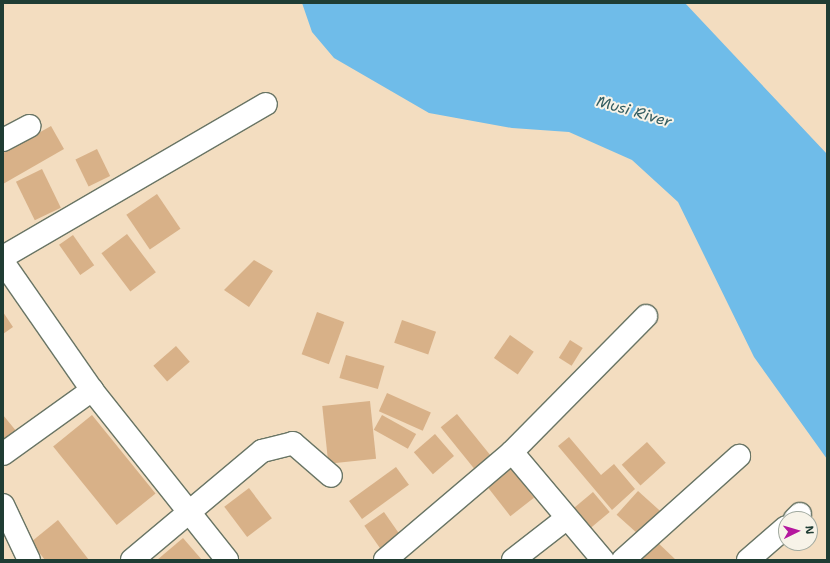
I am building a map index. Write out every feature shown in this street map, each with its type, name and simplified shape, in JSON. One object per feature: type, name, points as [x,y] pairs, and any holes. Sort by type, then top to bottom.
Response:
[{"type":"street","points":[[3,257],[266,104]]},
{"type":"street","points":[[3,140],[28,126]]},
{"type":"street","points":[[3,262],[92,390],[227,560]]},
{"type":"street","points":[[385,560],[512,452],[646,316]]},
{"type":"street","points":[[3,454],[92,390]]},
{"type":"street","points":[[132,560],[190,513],[262,450],[293,443],[330,476]]},
{"type":"street","points":[[512,452],[603,560]]},
{"type":"street","points":[[623,560],[739,456]]},
{"type":"street","points":[[3,505],[29,560]]},
{"type":"street","points":[[513,560],[567,518]]},
{"type":"street","points":[[748,560],[778,534]]},
{"type":"water","name":"Musi River","points":[[302,3],[685,3],[827,154],[827,459],[754,357],[678,202],[632,160],[569,132],[512,128],[429,113],[334,58],[312,32]]},
{"type":"building","points":[[51,126],[64,149],[3,184],[3,153]]},
{"type":"building","points":[[97,149],[110,176],[89,186],[75,160]]},
{"type":"building","points":[[42,169],[61,208],[35,220],[16,182]]},
{"type":"building","points":[[157,194],[180,229],[150,250],[126,215]]},
{"type":"building","points":[[127,234],[156,272],[130,292],[101,253]]},
{"type":"building","points":[[73,235],[94,265],[80,275],[59,245]]},
{"type":"building","points":[[254,260],[273,271],[249,307],[224,290]]},
{"type":"building","points":[[3,312],[13,327],[3,334]]},
{"type":"building","points":[[317,312],[344,322],[329,364],[302,354]]},
{"type":"building","points":[[402,320],[436,332],[428,354],[394,343]]},
{"type":"building","points":[[510,335],[534,352],[518,375],[494,358]]},
{"type":"building","points":[[570,340],[583,348],[572,366],[559,358]]},
{"type":"building","points":[[176,346],[190,362],[167,382],[153,366]]},
{"type":"building","points":[[346,355],[384,366],[378,389],[339,378]]},
{"type":"building","points":[[387,393],[431,413],[423,431],[379,411]]},
{"type":"building","points":[[370,401],[376,459],[328,464],[322,406]]},
{"type":"building","points":[[457,414],[491,456],[475,469],[441,427]]},
{"type":"building","points":[[3,415],[17,432],[3,443]]},
{"type":"building","points":[[92,415],[156,493],[117,525],[53,446]]},
{"type":"building","points":[[382,415],[416,434],[408,449],[374,430]]},
{"type":"building","points":[[435,434],[454,456],[433,474],[414,452]]},
{"type":"building","points":[[569,437],[601,475],[614,464],[635,489],[612,510],[558,446]]},
{"type":"building","points":[[647,442],[666,463],[640,486],[622,465]]},
{"type":"building","points":[[396,467],[409,485],[362,519],[349,501]]},
{"type":"building","points":[[510,467],[534,498],[510,516],[486,485]]},
{"type":"building","points":[[249,488],[272,518],[247,537],[224,507]]},
{"type":"building","points":[[638,491],[665,515],[643,539],[617,515]]},
{"type":"building","points":[[593,492],[610,512],[587,531],[570,511]]},
{"type":"building","points":[[384,512],[402,538],[383,552],[364,526]]},
{"type":"building","points":[[58,520],[89,560],[45,560],[31,542]]},
{"type":"building","points":[[183,538],[202,560],[157,560]]},
{"type":"building","points":[[654,539],[676,560],[635,560]]}]
